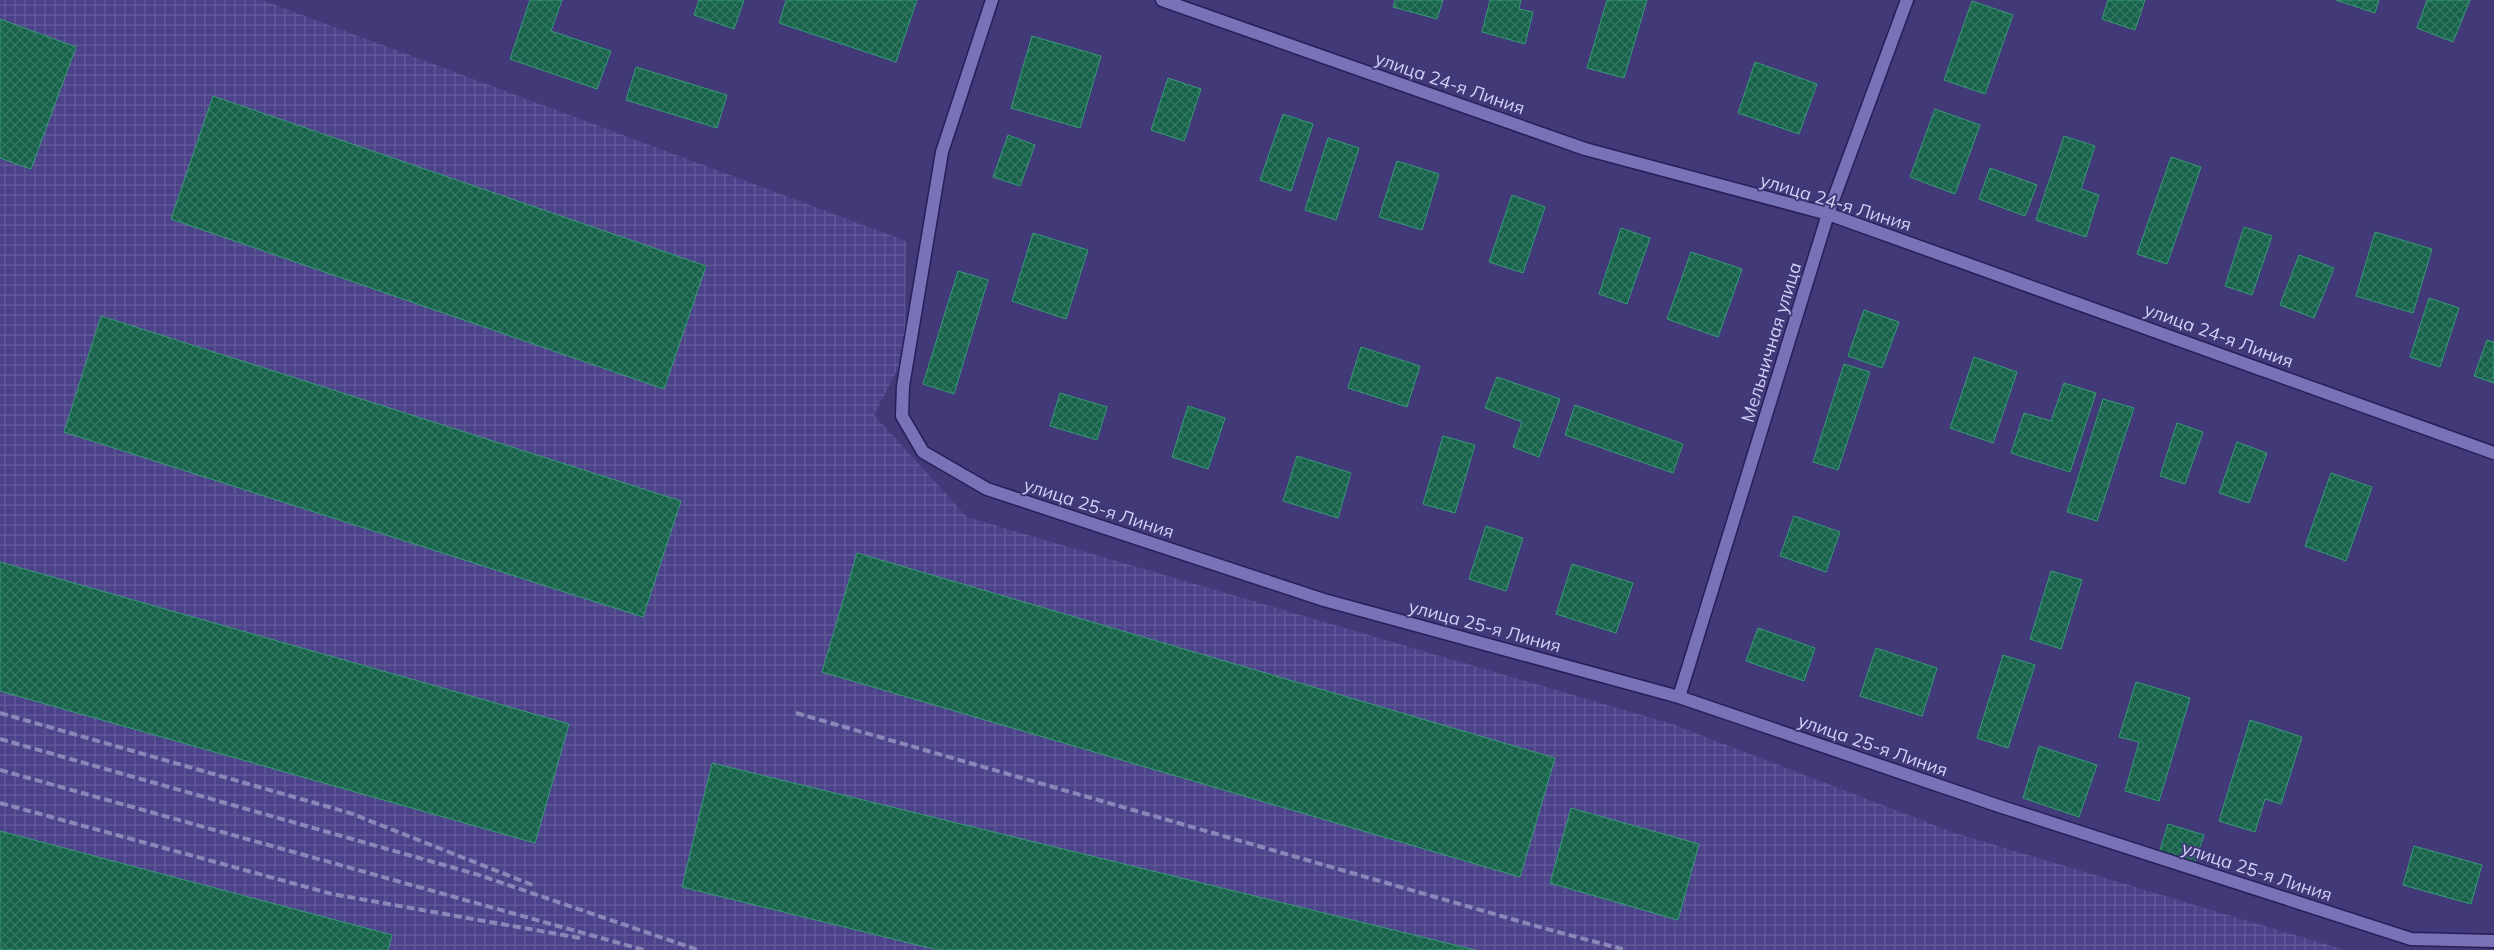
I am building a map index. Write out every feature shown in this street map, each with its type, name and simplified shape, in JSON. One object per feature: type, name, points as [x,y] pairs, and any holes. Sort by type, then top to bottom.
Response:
[{"type":"street","name":"улица 25-я Линия","points":[[992,0],[942,152],[903,386],[902,416],[923,452],[986,489],[1324,600],[1679,697],[1999,806],[2411,939],[2494,941]]},
{"type":"street","name":"улица 24-я Линия","points":[[1162,0],[1585,149],[1828,214],[2494,453]]},
{"type":"street","name":"Мельничная улица","points":[[1679,697],[1828,214],[1906,0]]},
{"type":"shaded area","points":[[0,0],[262,0],[906,241],[905,355],[874,415],[967,517],[1672,724],[1955,833],[2345,950],[0,950]]},
{"type":"building","points":[[530,0],[562,0],[551,31],[611,51],[597,89],[510,59]]},
{"type":"building","points":[[699,0],[744,0],[734,29],[694,15]]},
{"type":"building","points":[[786,0],[917,0],[896,62],[779,23]]},
{"type":"building","points":[[1395,0],[1443,0],[1437,19],[1393,7]]},
{"type":"building","points":[[1490,0],[1521,0],[1519,9],[1533,12],[1525,44],[1482,32]]},
{"type":"building","points":[[1607,0],[1647,0],[1624,78],[1587,68]]},
{"type":"building","points":[[2108,0],[2145,0],[2135,30],[2102,19]]},
{"type":"building","points":[[2336,0],[2379,0],[2375,13]]},
{"type":"building","points":[[2427,0],[2470,0],[2453,42],[2417,28]]},
{"type":"building","points":[[1972,1],[2013,15],[1985,94],[1944,80]]},
{"type":"building","points":[[0,19],[76,47],[31,169],[0,158]]},
{"type":"building","points":[[1032,36],[1101,56],[1080,128],[1011,108]]},
{"type":"building","points":[[1755,62],[1817,84],[1799,134],[1738,113]]},
{"type":"building","points":[[636,67],[727,95],[717,128],[626,100]]},
{"type":"building","points":[[1168,78],[1201,89],[1184,141],[1151,130]]},
{"type":"building","points":[[213,96],[706,266],[664,389],[171,219]]},
{"type":"building","points":[[1935,109],[1980,125],[1955,194],[1910,177]]},
{"type":"building","points":[[1283,114],[1313,124],[1291,191],[1260,180]]},
{"type":"building","points":[[1008,135],[1035,145],[1020,186],[993,177]]},
{"type":"building","points":[[2064,136],[2095,146],[2081,189],[2099,195],[2086,237],[2036,220]]},
{"type":"building","points":[[1328,138],[1359,148],[1336,220],[1305,210]]},
{"type":"building","points":[[2171,157],[2201,167],[2167,264],[2137,254]]},
{"type":"building","points":[[1397,161],[1439,174],[1422,230],[1379,217]]},
{"type":"building","points":[[1990,168],[2037,185],[2025,216],[1979,199]]},
{"type":"building","points":[[1512,195],[1545,207],[1523,273],[1489,262]]},
{"type":"building","points":[[2244,227],[2272,236],[2252,295],[2225,286]]},
{"type":"building","points":[[1621,228],[1650,238],[1627,304],[1599,294]]},
{"type":"building","points":[[2375,232],[2432,249],[2413,313],[2356,296]]},
{"type":"building","points":[[1033,233],[1088,250],[1066,319],[1012,301]]},
{"type":"building","points":[[1691,252],[1742,269],[1718,337],[1667,319]]},
{"type":"building","points":[[2299,255],[2334,268],[2314,318],[2280,305]]},
{"type":"building","points":[[958,271],[988,280],[954,394],[923,384]]},
{"type":"building","points":[[2429,298],[2459,308],[2440,367],[2410,357]]},
{"type":"building","points":[[1864,310],[1899,322],[1882,368],[1848,356]]},
{"type":"building","points":[[101,316],[681,501],[643,617],[64,432]]},
{"type":"building","points":[[2487,340],[2494,342],[2494,383],[2474,376]]},
{"type":"building","points":[[1361,347],[1420,366],[1407,407],[1348,388]]},
{"type":"building","points":[[1974,357],[2017,372],[1993,443],[1950,428]]},
{"type":"building","points":[[1844,364],[1870,372],[1838,470],[1813,462]]},
{"type":"building","points":[[1497,377],[1560,399],[1539,457],[1513,447],[1522,422],[1485,408]]},
{"type":"building","points":[[2064,383],[2096,393],[2070,472],[2011,453],[2024,413],[2051,421]]},
{"type":"building","points":[[1060,393],[1107,407],[1097,440],[1050,426]]},
{"type":"building","points":[[2103,399],[2134,408],[2097,521],[2067,512]]},
{"type":"building","points":[[1575,405],[1683,444],[1673,473],[1565,435]]},
{"type":"building","points":[[1188,406],[1225,418],[1208,469],[1172,457]]},
{"type":"building","points":[[2177,423],[2203,432],[2185,484],[2160,476]]},
{"type":"building","points":[[1443,436],[1475,445],[1455,513],[1423,504]]},
{"type":"building","points":[[2237,442],[2267,453],[2249,503],[2219,493]]},
{"type":"building","points":[[1297,456],[1351,473],[1338,518],[1283,501]]},
{"type":"building","points":[[2331,473],[2372,487],[2346,561],[2305,546]]},
{"type":"building","points":[[1794,516],[1840,532],[1826,572],[1780,556]]},
{"type":"building","points":[[1486,526],[1523,538],[1506,591],[1469,579]]},
{"type":"building","points":[[857,553],[1555,758],[1520,877],[822,672]]},
{"type":"building","points":[[0,562],[569,724],[535,843],[0,691]]},
{"type":"building","points":[[1572,564],[1633,583],[1616,633],[1556,614]]},
{"type":"building","points":[[2051,571],[2082,580],[2061,649],[2030,639]]},
{"type":"building","points":[[1758,628],[1815,648],[1804,681],[1746,661]]},
{"type":"building","points":[[1876,648],[1937,668],[1922,716],[1860,696]]},
{"type":"building","points":[[2003,655],[2035,665],[2008,748],[1977,738]]},
{"type":"building","points":[[2136,682],[2190,698],[2159,801],[2125,791],[2139,742],[2119,737]]},
{"type":"building","points":[[2250,720],[2302,737],[2281,804],[2265,799],[2255,832],[2219,821]]},
{"type":"building","points":[[2039,746],[2097,765],[2079,817],[2023,798]]},
{"type":"building","points":[[712,763],[1475,950],[938,950],[682,887]]},
{"type":"building","points":[[1571,808],[1699,844],[1678,920],[1550,883]]},
{"type":"building","points":[[2168,824],[2204,835],[2194,864],[2159,853]]},
{"type":"building","points":[[0,831],[392,935],[388,950],[0,950]]},
{"type":"building","points":[[2414,846],[2482,865],[2471,904],[2403,885]]},
{"type":"railway","points":[[0,713],[350,813],[535,886]]},
{"type":"railway","points":[[796,713],[1543,928],[1626,950]]},
{"type":"railway","points":[[0,739],[479,875],[698,950]]},
{"type":"railway","points":[[0,770],[644,950]]},
{"type":"railway","points":[[0,803],[332,894],[580,938]]}]
